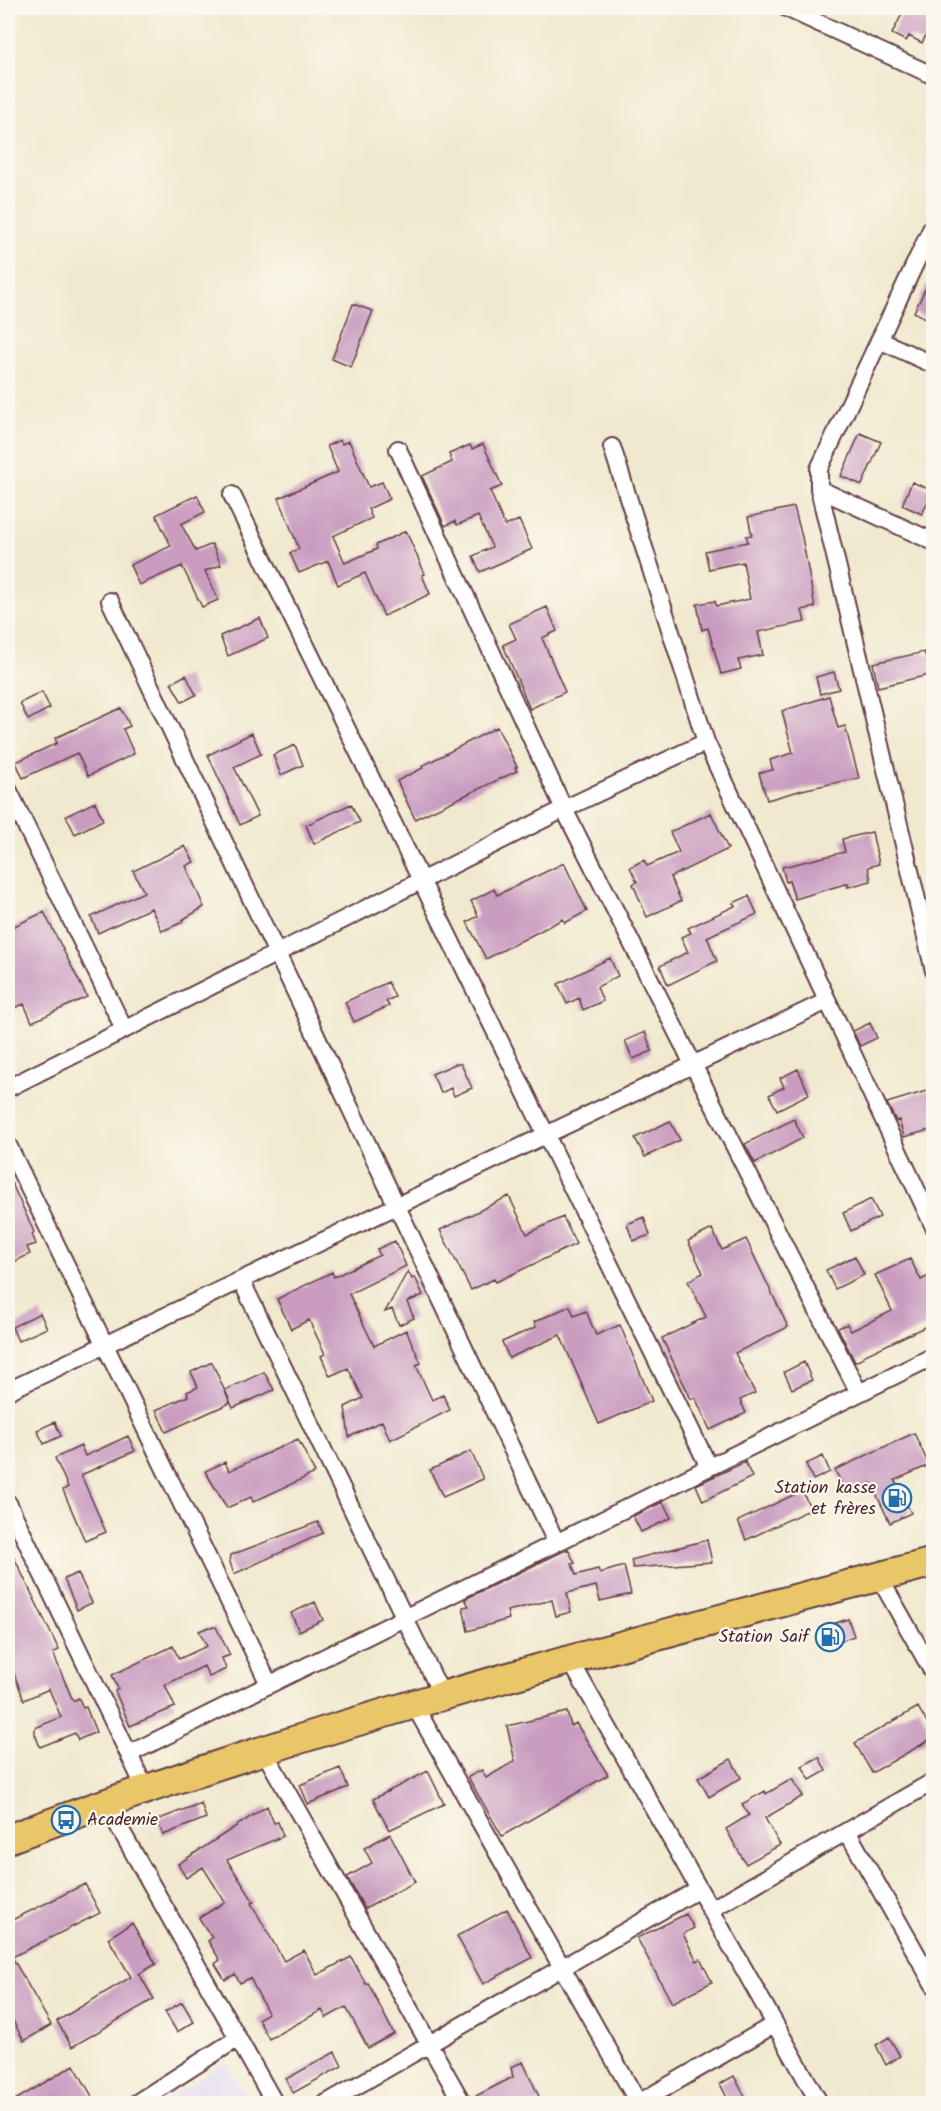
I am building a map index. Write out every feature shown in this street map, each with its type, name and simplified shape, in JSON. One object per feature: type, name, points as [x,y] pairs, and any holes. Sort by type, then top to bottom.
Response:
[{"type":"highway","points":[[8,1839],[105,1802],[413,1703],[933,1562]]},
{"type":"street","points":[[786,8],[933,76]]},
{"type":"street","points":[[933,223],[819,469],[819,489],[933,971]]},
{"type":"street","points":[[879,340],[933,365]]},
{"type":"street","points":[[612,447],[706,742],[933,1227]]},
{"type":"street","points":[[398,449],[564,809],[859,1393]]},
{"type":"street","points":[[819,489],[933,542]]},
{"type":"street","points":[[232,495],[709,1467]]},
{"type":"street","points":[[110,601],[556,1542]]},
{"type":"street","points":[[8,1088],[564,809],[706,742]]},
{"type":"street","points":[[8,789],[124,1029]]},
{"type":"street","points":[[8,1391],[827,1001]]},
{"type":"street","points":[[8,1145],[270,1684]]},
{"type":"street","points":[[241,1280],[442,1695]]},
{"type":"street","points":[[129,1754],[933,1356]]},
{"type":"street","points":[[8,1503],[146,1790]]},
{"type":"street","points":[[879,1576],[933,1674]]},
{"type":"street","points":[[570,1660],[820,2103]]},
{"type":"street","points":[[413,1703],[638,2103],[775,2024]]},
{"type":"street","points":[[264,1751],[463,2103]]},
{"type":"street","points":[[710,1910],[933,1781]]},
{"type":"street","points":[[105,1802],[275,2103]]},
{"type":"street","points":[[847,1831],[933,1985]]},
{"type":"street","points":[[325,2103],[699,1889]]},
{"type":"street","points":[[135,2103],[238,2038]]},
{"type":"shaded area","points":[[225,2062],[249,2103],[161,2103]]},
{"type":"building","points":[[905,8],[933,8],[933,21],[922,43],[909,36],[906,41],[892,34]]},
{"type":"building","points":[[933,273],[933,322],[914,312]]},
{"type":"building","points":[[353,304],[373,311],[351,367],[332,359]]},
{"type":"building","points":[[860,433],[881,442],[862,485],[841,476]]},
{"type":"building","points":[[340,440],[342,444],[349,441],[369,487],[382,482],[390,499],[368,509],[372,518],[333,536],[345,563],[377,549],[376,545],[406,531],[425,574],[422,575],[430,594],[384,616],[365,573],[338,585],[328,561],[299,573],[290,553],[299,549],[279,498],[338,472],[327,446]]},
{"type":"building","points":[[483,444],[502,486],[490,491],[505,526],[519,520],[532,549],[480,572],[473,556],[492,547],[478,516],[457,525],[455,521],[445,526],[422,476],[452,462],[449,454],[470,445],[472,449]]},
{"type":"building","points":[[912,482],[933,491],[922,514],[902,505]]},
{"type":"building","points":[[197,495],[205,512],[181,524],[196,551],[212,544],[221,565],[205,571],[218,600],[202,607],[182,566],[139,585],[130,565],[171,546],[156,515]]},
{"type":"building","points":[[794,507],[815,607],[802,610],[805,622],[758,632],[763,655],[738,660],[741,669],[721,674],[708,628],[702,630],[697,604],[715,601],[716,606],[750,599],[743,562],[709,569],[705,551],[748,542],[746,536],[752,535],[748,517]]},
{"type":"building","points":[[547,607],[557,631],[542,638],[565,692],[530,709],[503,645],[516,639],[509,624]]},
{"type":"building","points":[[260,618],[268,638],[228,656],[220,636]]},
{"type":"building","points":[[924,652],[925,655],[933,653],[933,674],[878,687],[873,663]]},
{"type":"building","points":[[834,672],[839,689],[820,694],[816,677]]},
{"type":"building","points":[[186,675],[196,695],[182,702],[171,683]]},
{"type":"building","points":[[42,692],[50,708],[28,720],[20,703]]},
{"type":"building","points":[[829,696],[838,728],[845,726],[859,778],[767,800],[759,773],[773,770],[770,760],[793,753],[782,711]]},
{"type":"building","points":[[121,708],[130,726],[123,729],[134,754],[88,776],[77,753],[23,778],[16,762],[57,743],[55,738]]},
{"type":"building","points":[[497,727],[517,771],[415,819],[397,781]]},
{"type":"building","points":[[252,733],[261,754],[234,767],[258,816],[240,825],[208,755]]},
{"type":"building","points":[[295,745],[303,765],[281,775],[273,755]]},
{"type":"building","points":[[95,802],[103,820],[75,834],[66,816]]},
{"type":"building","points":[[351,804],[360,822],[314,844],[306,825]]},
{"type":"building","points":[[711,813],[728,849],[670,877],[681,901],[647,917],[633,884],[637,882],[630,867],[644,860],[647,866],[679,852],[670,832]]},
{"type":"building","points":[[872,832],[879,864],[868,867],[871,881],[848,887],[848,883],[795,899],[789,881],[786,882],[782,867],[845,852],[842,839]]},
{"type":"building","points":[[185,846],[194,862],[186,866],[204,907],[182,920],[183,922],[162,931],[151,908],[98,933],[91,917],[144,892],[133,871]]},
{"type":"building","points":[[564,863],[587,911],[565,923],[563,919],[486,959],[467,922],[478,916],[471,901],[494,889],[497,895]]},
{"type":"building","points":[[749,896],[757,914],[707,937],[717,961],[668,985],[660,966],[688,952],[681,937],[691,933],[688,928],[735,906],[733,903]]},
{"type":"building","points":[[44,912],[87,997],[32,1022],[24,1004],[14,1008],[8,995],[8,929]]},
{"type":"building","points":[[610,958],[618,976],[597,987],[603,1001],[583,1010],[579,998],[567,1004],[558,984]]},
{"type":"building","points":[[388,982],[395,997],[386,1001],[389,1006],[354,1022],[345,1002]]},
{"type":"building","points":[[870,1023],[877,1038],[860,1046],[853,1031]]},
{"type":"building","points":[[645,1032],[652,1051],[633,1059],[625,1041]]},
{"type":"building","points":[[455,1064],[461,1064],[472,1088],[454,1096],[451,1088],[441,1093],[432,1074]]},
{"type":"building","points":[[798,1069],[809,1094],[777,1110],[769,1095],[784,1087],[780,1078]]},
{"type":"building","points":[[933,1089],[933,1129],[904,1137],[899,1120],[896,1121],[887,1103]]},
{"type":"building","points":[[794,1119],[803,1138],[755,1163],[745,1144]]},
{"type":"building","points":[[670,1121],[680,1140],[645,1157],[635,1138]]},
{"type":"building","points":[[8,1175],[34,1232],[32,1234],[36,1244],[27,1247],[30,1254],[8,1265]]},
{"type":"building","points":[[509,1196],[527,1234],[563,1217],[576,1244],[496,1282],[494,1279],[471,1290],[440,1230]]},
{"type":"building","points":[[871,1199],[880,1217],[851,1231],[843,1213]]},
{"type":"building","points":[[644,1217],[650,1235],[633,1241],[627,1224]]},
{"type":"building","points":[[712,1229],[722,1250],[746,1239],[788,1327],[735,1353],[755,1393],[740,1400],[746,1413],[710,1430],[695,1397],[691,1399],[662,1338],[706,1317],[688,1281],[703,1273],[688,1241]]},
{"type":"building","points":[[395,1241],[406,1266],[349,1294],[374,1346],[406,1330],[421,1363],[416,1365],[432,1400],[443,1395],[450,1410],[390,1440],[382,1421],[349,1437],[345,1407],[363,1398],[348,1368],[330,1376],[321,1356],[325,1354],[309,1320],[291,1329],[277,1299],[332,1272],[334,1277],[380,1255],[377,1249]]},
{"type":"building","points":[[855,1256],[864,1275],[835,1289],[826,1270]]},
{"type":"building","points":[[910,1259],[921,1280],[933,1274],[933,1323],[855,1362],[838,1328],[847,1324],[851,1331],[892,1311],[875,1275]]},
{"type":"building","points":[[408,1271],[412,1279],[415,1277],[423,1295],[407,1302],[414,1318],[399,1325],[392,1309],[385,1312]]},
{"type":"building","points":[[570,1306],[574,1316],[586,1311],[596,1335],[620,1325],[652,1401],[599,1424],[560,1335],[509,1358],[502,1342],[536,1327],[534,1322]]},
{"type":"building","points":[[40,1313],[47,1328],[18,1341],[12,1327]]},
{"type":"building","points":[[212,1362],[230,1403],[166,1432],[156,1410],[188,1396],[187,1392],[198,1387],[191,1372]]},
{"type":"building","points":[[804,1362],[812,1380],[792,1389],[784,1372]]},
{"type":"building","points":[[264,1372],[274,1390],[233,1408],[225,1390]]},
{"type":"building","points":[[55,1422],[61,1436],[44,1444],[37,1430]]},
{"type":"building","points":[[914,1433],[929,1465],[895,1480],[911,1513],[890,1523],[871,1483],[847,1494],[835,1470]]},
{"type":"building","points":[[128,1436],[135,1451],[81,1475],[106,1532],[85,1541],[63,1490],[68,1487],[55,1458],[81,1446],[85,1456]]},
{"type":"building","points":[[298,1439],[315,1473],[253,1502],[251,1497],[227,1508],[205,1471],[225,1462],[229,1471]]},
{"type":"building","points":[[471,1451],[483,1479],[443,1497],[430,1470]]},
{"type":"building","points":[[823,1456],[830,1472],[813,1480],[806,1464]]},
{"type":"building","points":[[745,1462],[752,1477],[703,1501],[696,1485]]},
{"type":"building","points":[[802,1491],[811,1509],[746,1540],[738,1521]]},
{"type":"building","points":[[663,1502],[671,1518],[641,1532],[633,1516]]},
{"type":"building","points":[[318,1522],[323,1533],[234,1574],[230,1562],[231,1555]]},
{"type":"building","points":[[707,1540],[712,1562],[633,1568],[631,1560]]},
{"type":"building","points":[[8,1545],[59,1650],[53,1653],[73,1701],[79,1698],[83,1708],[86,1707],[96,1732],[78,1740],[75,1733],[40,1747],[35,1728],[61,1717],[49,1689],[24,1700],[13,1671],[8,1673]]},
{"type":"building","points":[[568,1549],[575,1563],[572,1564],[576,1575],[598,1569],[600,1573],[624,1566],[631,1594],[600,1601],[596,1586],[567,1593],[571,1612],[556,1616],[552,1600],[507,1611],[509,1619],[468,1631],[463,1607],[469,1606],[465,1599]]},
{"type":"building","points":[[78,1573],[92,1603],[77,1610],[64,1579]]},
{"type":"building","points":[[315,1602],[323,1620],[299,1631],[291,1613]]},
{"type":"building","points":[[848,1619],[854,1636],[826,1646],[820,1628]]},
{"type":"building","points":[[216,1627],[230,1655],[222,1658],[226,1669],[209,1677],[204,1666],[165,1685],[175,1707],[130,1726],[115,1691],[118,1689],[112,1675],[173,1646],[179,1659],[207,1646],[199,1631]]},
{"type":"building","points":[[918,1707],[933,1738],[872,1773],[855,1743]]},
{"type":"building","points":[[567,1712],[571,1726],[576,1723],[608,1775],[502,1836],[468,1777],[482,1770],[486,1778],[515,1761],[507,1726]]},
{"type":"building","points":[[819,1757],[826,1771],[810,1780],[802,1766]]},
{"type":"building","points":[[731,1759],[741,1778],[709,1797],[698,1778]]},
{"type":"building","points":[[340,1768],[348,1787],[308,1804],[300,1785]]},
{"type":"building","points":[[428,1771],[444,1804],[389,1830],[373,1799]]},
{"type":"building","points":[[792,1779],[803,1796],[765,1818],[780,1845],[746,1864],[726,1829],[749,1815],[742,1804]]},
{"type":"building","points":[[201,1803],[206,1818],[163,1835],[157,1820]]},
{"type":"building","points":[[267,1806],[274,1823],[278,1822],[283,1836],[227,1860],[254,1902],[251,1903],[284,1961],[304,1950],[317,1975],[351,1957],[366,1984],[368,1983],[394,2034],[368,2048],[346,2007],[326,2018],[322,2010],[269,2039],[258,2019],[268,2013],[250,1978],[240,1983],[235,1974],[225,1980],[215,1964],[220,1960],[208,1941],[212,1938],[199,1918],[225,1902],[203,1867],[186,1878],[178,1864]]},
{"type":"building","points":[[390,1834],[415,1882],[365,1909],[347,1877],[372,1863],[364,1848]]},
{"type":"building","points":[[85,1884],[100,1913],[12,1957],[51,2025],[24,2041],[8,2012],[8,1922]]},
{"type":"building","points":[[507,1909],[532,1958],[483,1984],[457,1936]]},
{"type":"building","points":[[686,1914],[694,1928],[683,1934],[697,1961],[700,1959],[712,1982],[672,2003],[637,1938]]},
{"type":"building","points":[[132,1923],[156,1964],[139,1974],[154,1999],[72,2047],[57,2021],[131,1977],[108,1938]]},
{"type":"building","points":[[182,2002],[194,2022],[177,2032],[165,2012]]},
{"type":"building","points":[[889,2037],[900,2056],[886,2065],[876,2045]]},
{"type":"building","points":[[335,2052],[342,2066],[293,2093],[286,2079]]},
{"type":"building","points":[[523,2062],[542,2103],[473,2103],[472,2098],[513,2077],[511,2067]]},
{"type":"building","points":[[74,2065],[93,2098],[84,2103],[10,2103]]},
{"type":"building","points":[[734,2076],[745,2097],[730,2103],[720,2084]]},
{"type":"place","name":"Station kasse et frères","points":[[897,1498]]},
{"type":"place","name":"Station Saif","points":[[830,1637]]},
{"type":"place","name":"Academie","points":[[66,1820]]}]
